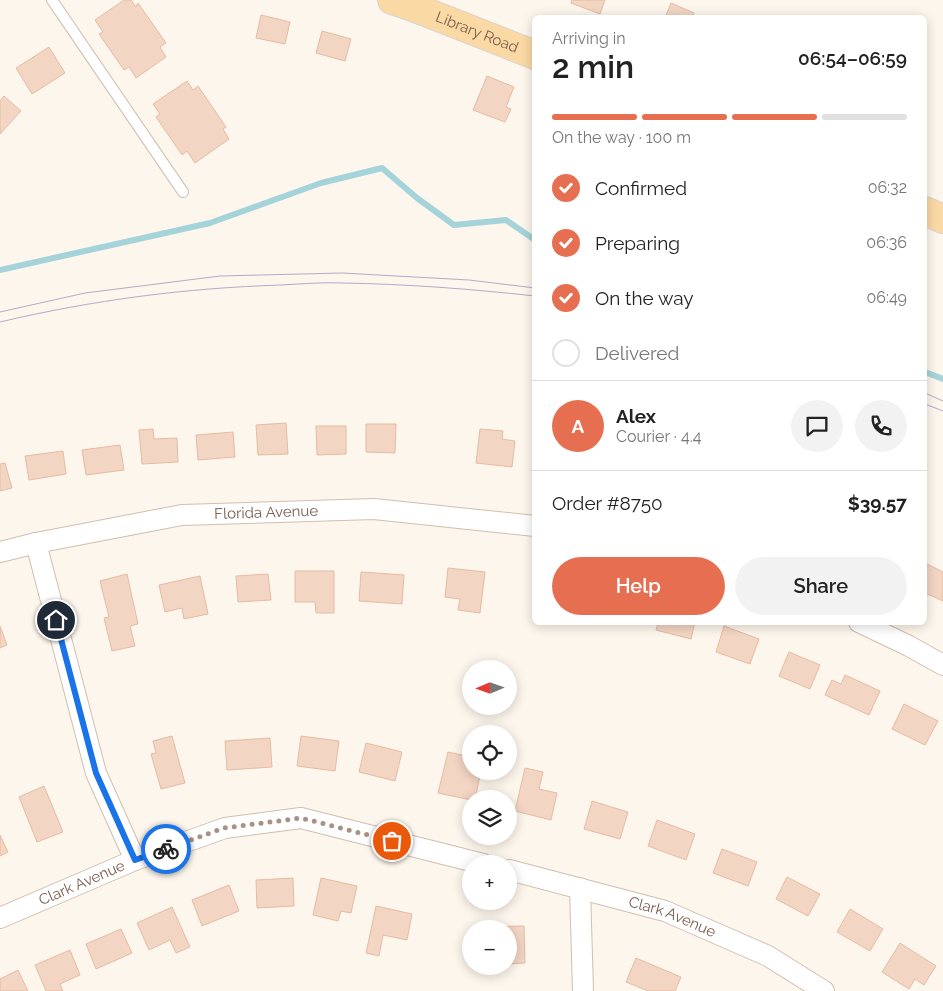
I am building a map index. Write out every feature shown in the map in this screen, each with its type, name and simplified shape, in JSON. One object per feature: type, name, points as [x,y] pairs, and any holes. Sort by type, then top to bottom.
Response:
[{"type":"main road","name":"Library Road","points":[[392,0],[532,54]]},
{"type":"main road","points":[[927,212],[943,219]]},
{"type":"street","name":"Florida Avenue","points":[[0,552],[36,543],[182,515],[374,510],[532,526]]},
{"type":"street","points":[[36,543],[96,773],[135,860]]},
{"type":"street","points":[[865,625],[943,665]]},
{"type":"street","name":"Clark Avenue","points":[[0,918],[135,860],[224,828],[301,818],[462,859]]},
{"type":"street","name":"Clark Avenue","points":[[517,872],[665,911],[768,956],[824,991]]},
{"type":"street","points":[[580,888],[583,991]]},
{"type":"lane","points":[[52,0],[183,192]]},
{"type":"building","points":[[124,0],[131,0],[136,7],[138,3],[166,43],[160,47],[166,57],[136,78],[129,67],[124,70],[99,34],[103,32],[95,20]]},
{"type":"building","points":[[572,0],[605,0],[600,14],[571,3]]},
{"type":"building","points":[[671,3],[694,13],[693,15],[666,15]]},
{"type":"building","points":[[261,15],[290,22],[285,44],[256,38]]},
{"type":"building","points":[[322,31],[351,39],[345,61],[316,53]]},
{"type":"building","points":[[49,47],[65,73],[32,94],[16,68]]},
{"type":"building","points":[[487,76],[514,87],[506,107],[511,109],[505,122],[473,110]]},
{"type":"building","points":[[187,81],[193,90],[198,86],[226,127],[223,129],[229,139],[195,163],[187,151],[182,155],[156,117],[160,114],[153,104]]},
{"type":"building","points":[[4,96],[21,111],[0,134],[0,101]]},
{"type":"building","points":[[286,423],[288,454],[258,455],[256,425]]},
{"type":"building","points":[[366,424],[396,424],[395,453],[366,452]]},
{"type":"building","points":[[316,426],[346,426],[346,454],[317,455]]},
{"type":"building","points":[[153,429],[154,439],[177,438],[178,462],[142,464],[139,430]]},
{"type":"building","points":[[480,429],[503,431],[502,439],[515,441],[512,467],[476,463]]},
{"type":"building","points":[[233,432],[235,457],[198,460],[196,435]]},
{"type":"building","points":[[120,445],[124,470],[86,475],[82,450]]},
{"type":"building","points":[[63,451],[66,474],[29,480],[25,456]]},
{"type":"building","points":[[5,463],[12,488],[0,491],[0,464]]},
{"type":"building","points":[[927,564],[943,572],[943,601],[927,594]]},
{"type":"building","points":[[448,568],[485,572],[480,613],[458,610],[460,599],[445,597]]},
{"type":"building","points":[[295,571],[334,571],[334,613],[316,613],[315,602],[295,602]]},
{"type":"building","points":[[361,572],[404,575],[402,604],[359,601]]},
{"type":"building","points":[[127,574],[138,624],[130,626],[135,646],[112,651],[104,618],[109,617],[100,581]]},
{"type":"building","points":[[268,574],[271,600],[238,602],[236,576]]},
{"type":"building","points":[[200,576],[208,614],[184,619],[182,608],[165,612],[159,585]]},
{"type":"building","points":[[657,625],[694,625],[691,639],[656,630]]},
{"type":"building","points":[[0,626],[7,645],[0,648]]},
{"type":"building","points":[[724,626],[759,639],[750,664],[716,652]]},
{"type":"building","points":[[789,652],[820,665],[810,689],[779,676]]},
{"type":"building","points":[[845,675],[880,691],[869,715],[825,695],[832,680],[841,684]]},
{"type":"building","points":[[904,704],[938,721],[925,745],[892,729]]},
{"type":"building","points":[[172,736],[185,783],[161,789],[151,754],[156,753],[153,741]]},
{"type":"building","points":[[301,736],[339,741],[335,771],[297,766]]},
{"type":"building","points":[[270,738],[272,767],[227,770],[225,741]]},
{"type":"building","points":[[366,743],[402,752],[395,781],[359,772]]},
{"type":"building","points":[[448,752],[462,755],[462,780],[479,780],[477,790],[462,790],[462,798],[438,793]]},
{"type":"building","points":[[525,768],[543,772],[539,789],[557,793],[551,820],[517,812],[517,802]]},
{"type":"building","points":[[44,786],[63,832],[37,842],[19,797]]},
{"type":"building","points":[[592,801],[628,812],[620,839],[584,829]]},
{"type":"building","points":[[657,820],[695,834],[686,860],[648,846]]},
{"type":"building","points":[[0,835],[8,852],[0,856]]},
{"type":"building","points":[[722,849],[757,862],[748,886],[713,873]]},
{"type":"building","points":[[787,877],[820,894],[808,916],[776,899]]},
{"type":"building","points":[[293,878],[294,906],[257,908],[256,880]]},
{"type":"building","points":[[321,878],[357,886],[351,913],[341,911],[338,921],[313,915]]},
{"type":"building","points":[[229,885],[239,911],[202,926],[192,900]]},
{"type":"building","points":[[376,906],[412,914],[407,940],[383,935],[379,956],[366,953]]},
{"type":"building","points":[[172,907],[190,947],[176,953],[170,940],[149,950],[137,923]]},
{"type":"building","points":[[850,909],[883,929],[870,951],[837,932]]},
{"type":"building","points":[[517,926],[524,926],[525,963],[517,964]]},
{"type":"building","points":[[121,929],[132,953],[96,969],[86,944]]},
{"type":"building","points":[[900,943],[936,966],[924,985],[915,979],[909,989],[882,972]]},
{"type":"building","points":[[70,950],[80,975],[60,984],[63,991],[46,991],[35,965]]},
{"type":"building","points":[[636,958],[681,977],[675,991],[648,991],[626,982]]},
{"type":"building","points":[[18,970],[28,991],[0,991],[0,979]]},
{"type":"waterway","points":[[0,270],[210,223],[321,183],[382,168],[417,198],[454,225],[506,220],[532,238]]},
{"type":"waterway","points":[[927,373],[943,379]]},
{"type":"tram line","points":[[0,312],[85,293],[220,276],[342,273],[469,280],[532,288]]},
{"type":"tram line","points":[[0,322],[70,307],[140,296],[210,289],[312,283],[415,286],[532,296]]},
{"type":"tram line","points":[[927,394],[943,401]]},
{"type":"tram line","points":[[927,405],[943,411]]},
{"type":"way so far","points":[[166,849],[224,828],[301,818],[392,841]]},
{"type":"route","points":[[56,620],[96,773],[135,860],[166,849]]}]
